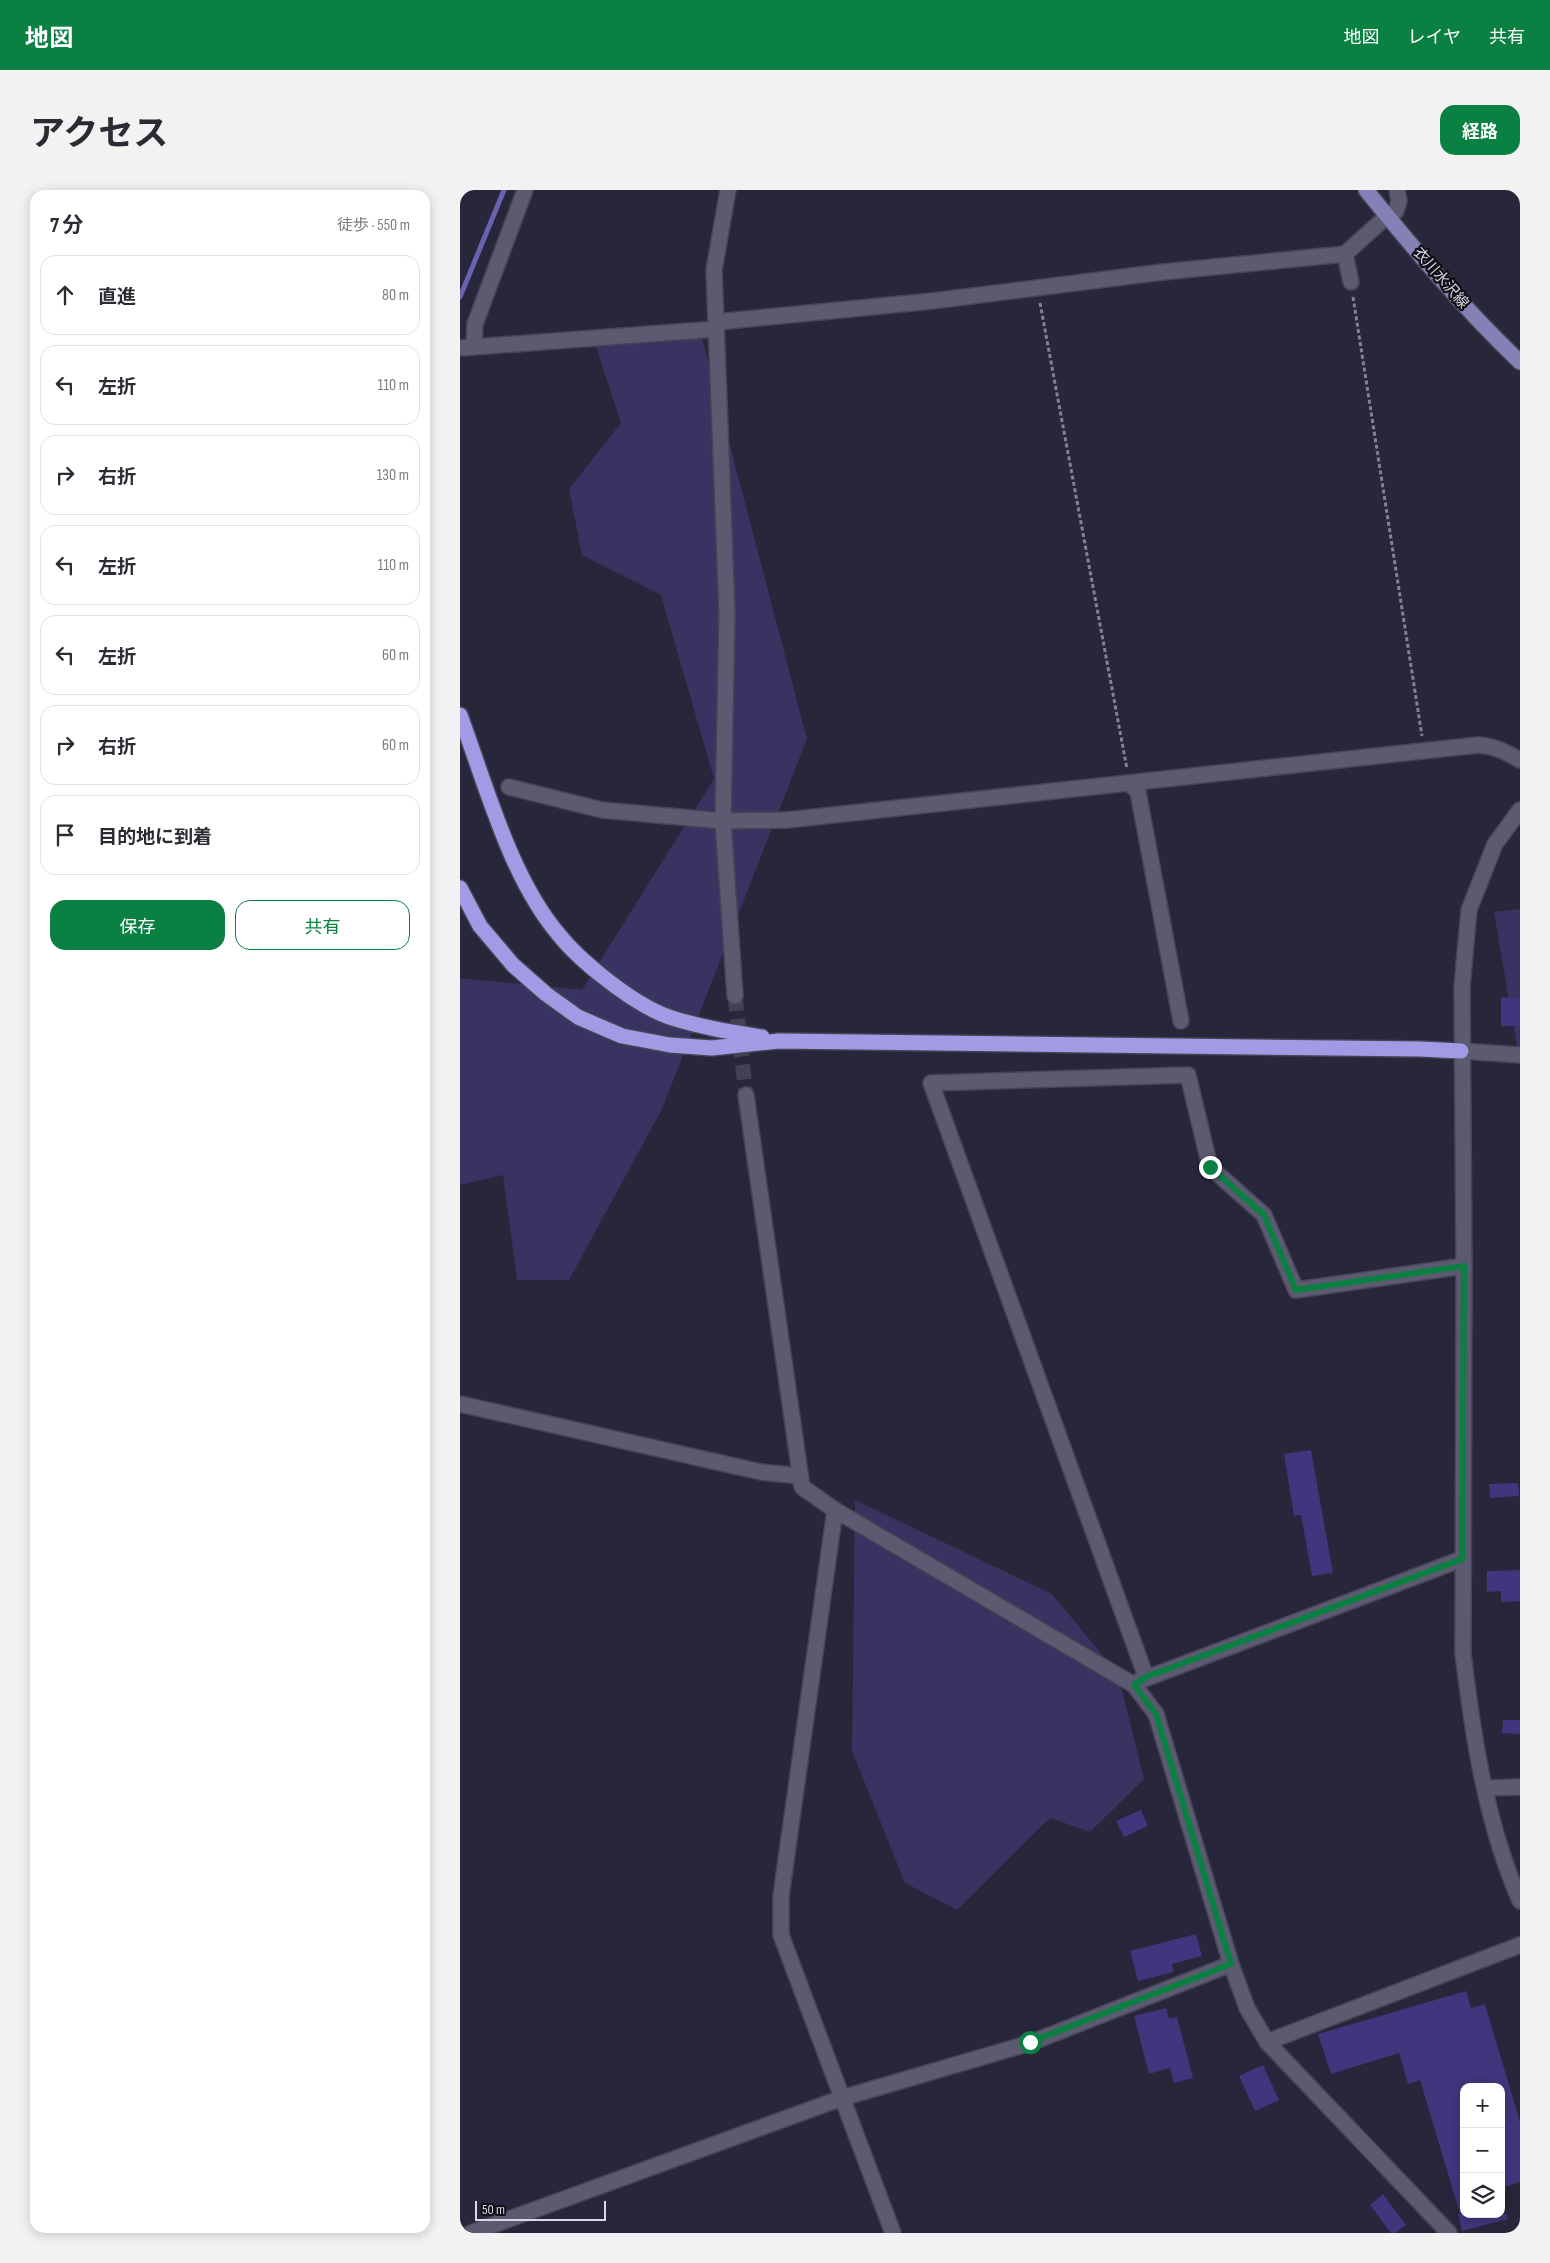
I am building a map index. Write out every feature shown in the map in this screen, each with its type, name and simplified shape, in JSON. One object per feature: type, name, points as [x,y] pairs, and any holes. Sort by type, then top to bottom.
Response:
[{"type":"highway","points":[[460,715],[510,849],[532,895],[560,936],[589,965],[624,995],[668,1016],[710,1028],[780,1040]]},
{"type":"highway","points":[[460,888],[480,926],[512,965],[546,994],[578,1017],[622,1036],[670,1045],[712,1048],[780,1040],[1420,1048],[1461,1051]]},
{"type":"main road","name":"衣川水沢線","points":[[1366,190],[1488,331],[1520,362]]},
{"type":"street","points":[[525,190],[467,348],[717,326],[1345,254],[1387,216],[1396,211],[1398,201],[1397,190]]},
{"type":"street","points":[[728,190],[714,270],[727,613],[723,821],[735,996]]},
{"type":"street","points":[[1345,254],[1351,282]]},
{"type":"street","points":[[509,787],[602,810],[723,821],[787,820],[1425,751],[1491,746],[1520,760]]},
{"type":"street","points":[[1130,784],[1138,792],[1181,1021]]},
{"type":"street","points":[[1520,810],[1495,844],[1469,910],[1462,987],[1461,1051],[1464,1266],[1463,1653],[1468,1701],[1497,1843],[1520,1900]]},
{"type":"street","points":[[1461,1051],[1520,1055]]},
{"type":"street","points":[[1449,2233],[1267,2042],[1247,2008],[1231,1964],[1156,1714],[1140,1681],[931,1083],[1188,1075],[1210,1167],[1264,1215],[1296,1290],[1464,1266]]},
{"type":"street","points":[[746,1095],[802,1487],[835,1510],[1140,1681]]},
{"type":"street","points":[[460,1404],[761,1472],[800,1476]]},
{"type":"street","points":[[835,1510],[781,1896],[781,1935],[893,2233]]},
{"type":"street","points":[[1140,1681],[1462,1559]]},
{"type":"street","points":[[1485,1788],[1520,1788]]},
{"type":"street","points":[[1267,2042],[1520,1945]]},
{"type":"street","points":[[470,2233],[842,2098],[1030,2042],[1231,1964]]},
{"type":"path","points":[[1351,282],[1425,751]]},
{"type":"path","points":[[1037,288],[1130,784]]},
{"type":"shaded area","points":[[700,331],[807,739],[662,1109],[569,1280],[517,1280],[503,1175],[460,1185],[460,978],[582,990],[714,779],[661,595],[582,555],[569,489],[621,423],[595,344]]},
{"type":"shaded area","points":[[1520,909],[1520,1064],[1494,912]]},
{"type":"shaded area","points":[[855,1500],[1052,1594],[1118,1674],[1144,1779],[1090,1832],[1050,1818],[957,1910],[905,1883],[852,1751]]},
{"type":"building","points":[[1501,997],[1520,998],[1520,1026],[1501,1026]]},
{"type":"building","points":[[1311,1450],[1333,1573],[1312,1576],[1301,1515],[1294,1516],[1284,1454]]},
{"type":"building","points":[[1518,1483],[1519,1496],[1490,1498],[1489,1484]]},
{"type":"building","points":[[1520,1570],[1520,1601],[1501,1602],[1501,1591],[1487,1592],[1487,1571]]},
{"type":"building","points":[[1503,1720],[1520,1720],[1520,1734],[1502,1733]]},
{"type":"building","points":[[1141,1810],[1148,1826],[1124,1837],[1116,1821]]},
{"type":"building","points":[[1196,1934],[1202,1956],[1172,1964],[1174,1972],[1138,1981],[1130,1951]]},
{"type":"building","points":[[1466,1991],[1471,2008],[1485,2004],[1520,2122],[1520,2182],[1505,2187],[1505,2083],[1460,2083],[1460,2214],[1420,2080],[1408,2084],[1399,2053],[1331,2074],[1318,2034]]},
{"type":"building","points":[[1166,2008],[1169,2019],[1177,2017],[1193,2078],[1174,2083],[1170,2068],[1149,2074],[1134,2016]]},
{"type":"building","points":[[1263,2065],[1279,2100],[1255,2111],[1239,2076]]},
{"type":"building","points":[[1383,2194],[1406,2225],[1395,2233],[1391,2233],[1370,2205]]},
{"type":"building","points":[[1458,2214],[1460,2214],[1460,2218],[1505,2218],[1505,2214],[1507,2214],[1508,2219],[1462,2231]]},
{"type":"waterway","points":[[460,297],[504,190]]},
{"type":"tunnel","points":[[735,996],[746,1095]]},
{"type":"route","points":[[1030,2042],[1231,1964],[1156,1714],[1134,1685],[1146,1677],[1462,1559],[1464,1266],[1302,1291],[1296,1290],[1264,1215],[1210,1167]]}]
